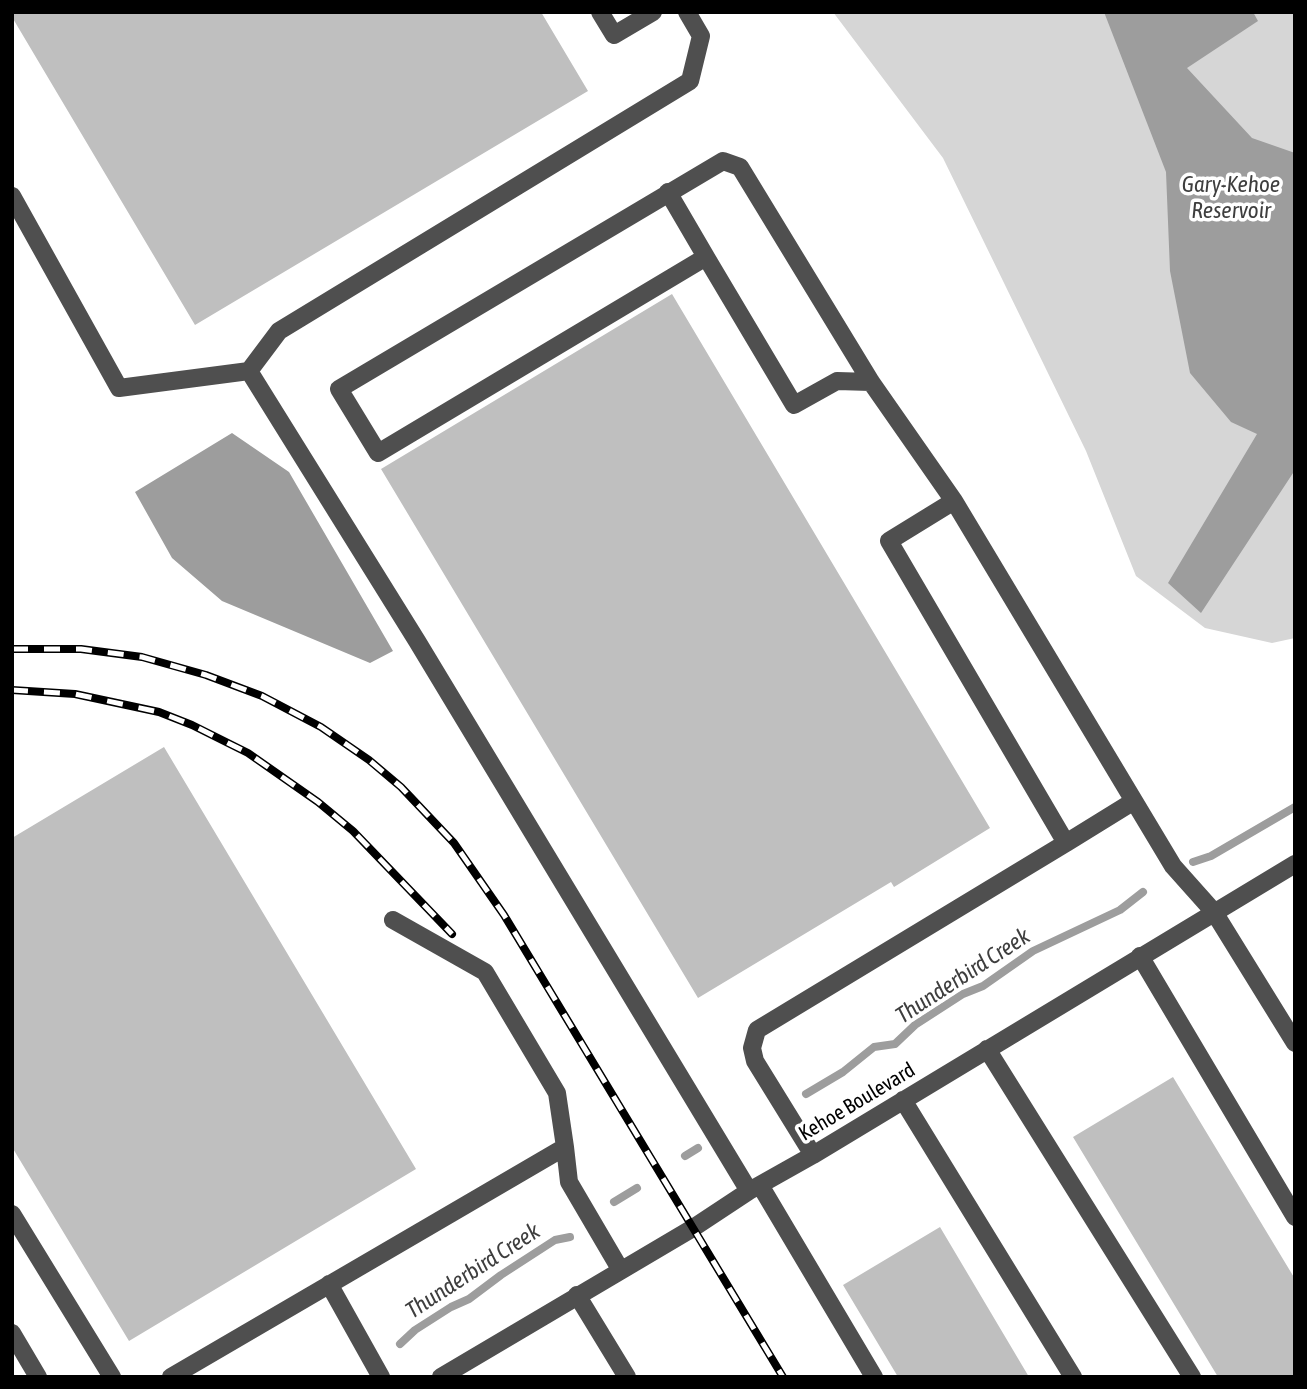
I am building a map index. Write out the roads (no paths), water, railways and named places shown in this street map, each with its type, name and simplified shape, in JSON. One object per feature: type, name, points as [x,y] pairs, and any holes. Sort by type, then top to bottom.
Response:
[{"type":"street","points":[[600,12],[614,35],[653,12]]},
{"type":"street","points":[[12,196],[119,388],[249,371],[279,331],[690,81],[701,36],[687,12]]},
{"type":"street","points":[[706,257],[378,453],[339,389],[723,161],[740,167],[871,382],[954,501],[1173,866],[1214,912],[1295,1043]]},
{"type":"street","points":[[668,192],[794,405],[838,382],[871,382]]},
{"type":"street","points":[[249,371],[754,1188],[874,1377]]},
{"type":"street","points":[[954,501],[889,541],[1066,843]]},
{"type":"street","points":[[813,1155],[755,1061],[752,1048],[757,1030],[1134,801]]},
{"type":"street","name":"Kehoe Boulevard","points":[[441,1377],[1295,864]]},
{"type":"street","points":[[393,920],[485,972],[557,1093],[569,1182],[621,1269]]},
{"type":"street","points":[[1140,956],[1295,1217]]},
{"type":"street","points":[[988,1049],[1192,1377]]},
{"type":"street","points":[[904,1100],[1073,1377]]},
{"type":"street","points":[[171,1377],[565,1147]]},
{"type":"street","points":[[12,1213],[112,1377]]},
{"type":"street","points":[[329,1284],[381,1377]]},
{"type":"street","points":[[577,1295],[627,1377]]},
{"type":"street","points":[[12,1334],[38,1377]]},
{"type":"water","name":"Gary-Kehoe Reservoir","points":[[1104,12],[1253,12],[1258,21],[1187,68],[1252,138],[1295,153],[1295,470],[1201,613],[1168,583],[1257,434],[1231,422],[1190,373],[1170,271],[1166,172]]},
{"type":"water","points":[[232,433],[289,472],[393,651],[370,663],[222,601],[172,558],[135,492]]},
{"type":"waterway","name":"Thunderbird Creek","points":[[1193,862],[1211,856],[1295,807]]},
{"type":"waterway","name":"Thunderbird Creek","points":[[806,1094],[843,1072],[874,1047],[895,1044],[915,1025],[963,994],[983,986],[1033,951],[1120,910],[1143,892]]},
{"type":"waterway","name":"Thunderbird Creek","points":[[685,1156],[698,1148]]},
{"type":"waterway","name":"Thunderbird Creek","points":[[614,1202],[637,1188]]},
{"type":"waterway","name":"Thunderbird Creek","points":[[400,1344],[415,1330],[469,1299],[555,1240],[570,1237]]},
{"type":"railway","points":[[12,649],[81,649],[142,657],[206,675],[262,696],[321,727],[369,760],[401,787],[454,843],[504,915],[783,1377]]},
{"type":"railway","points":[[12,690],[75,694],[159,712],[248,753],[318,802],[353,831],[452,934]]}]
